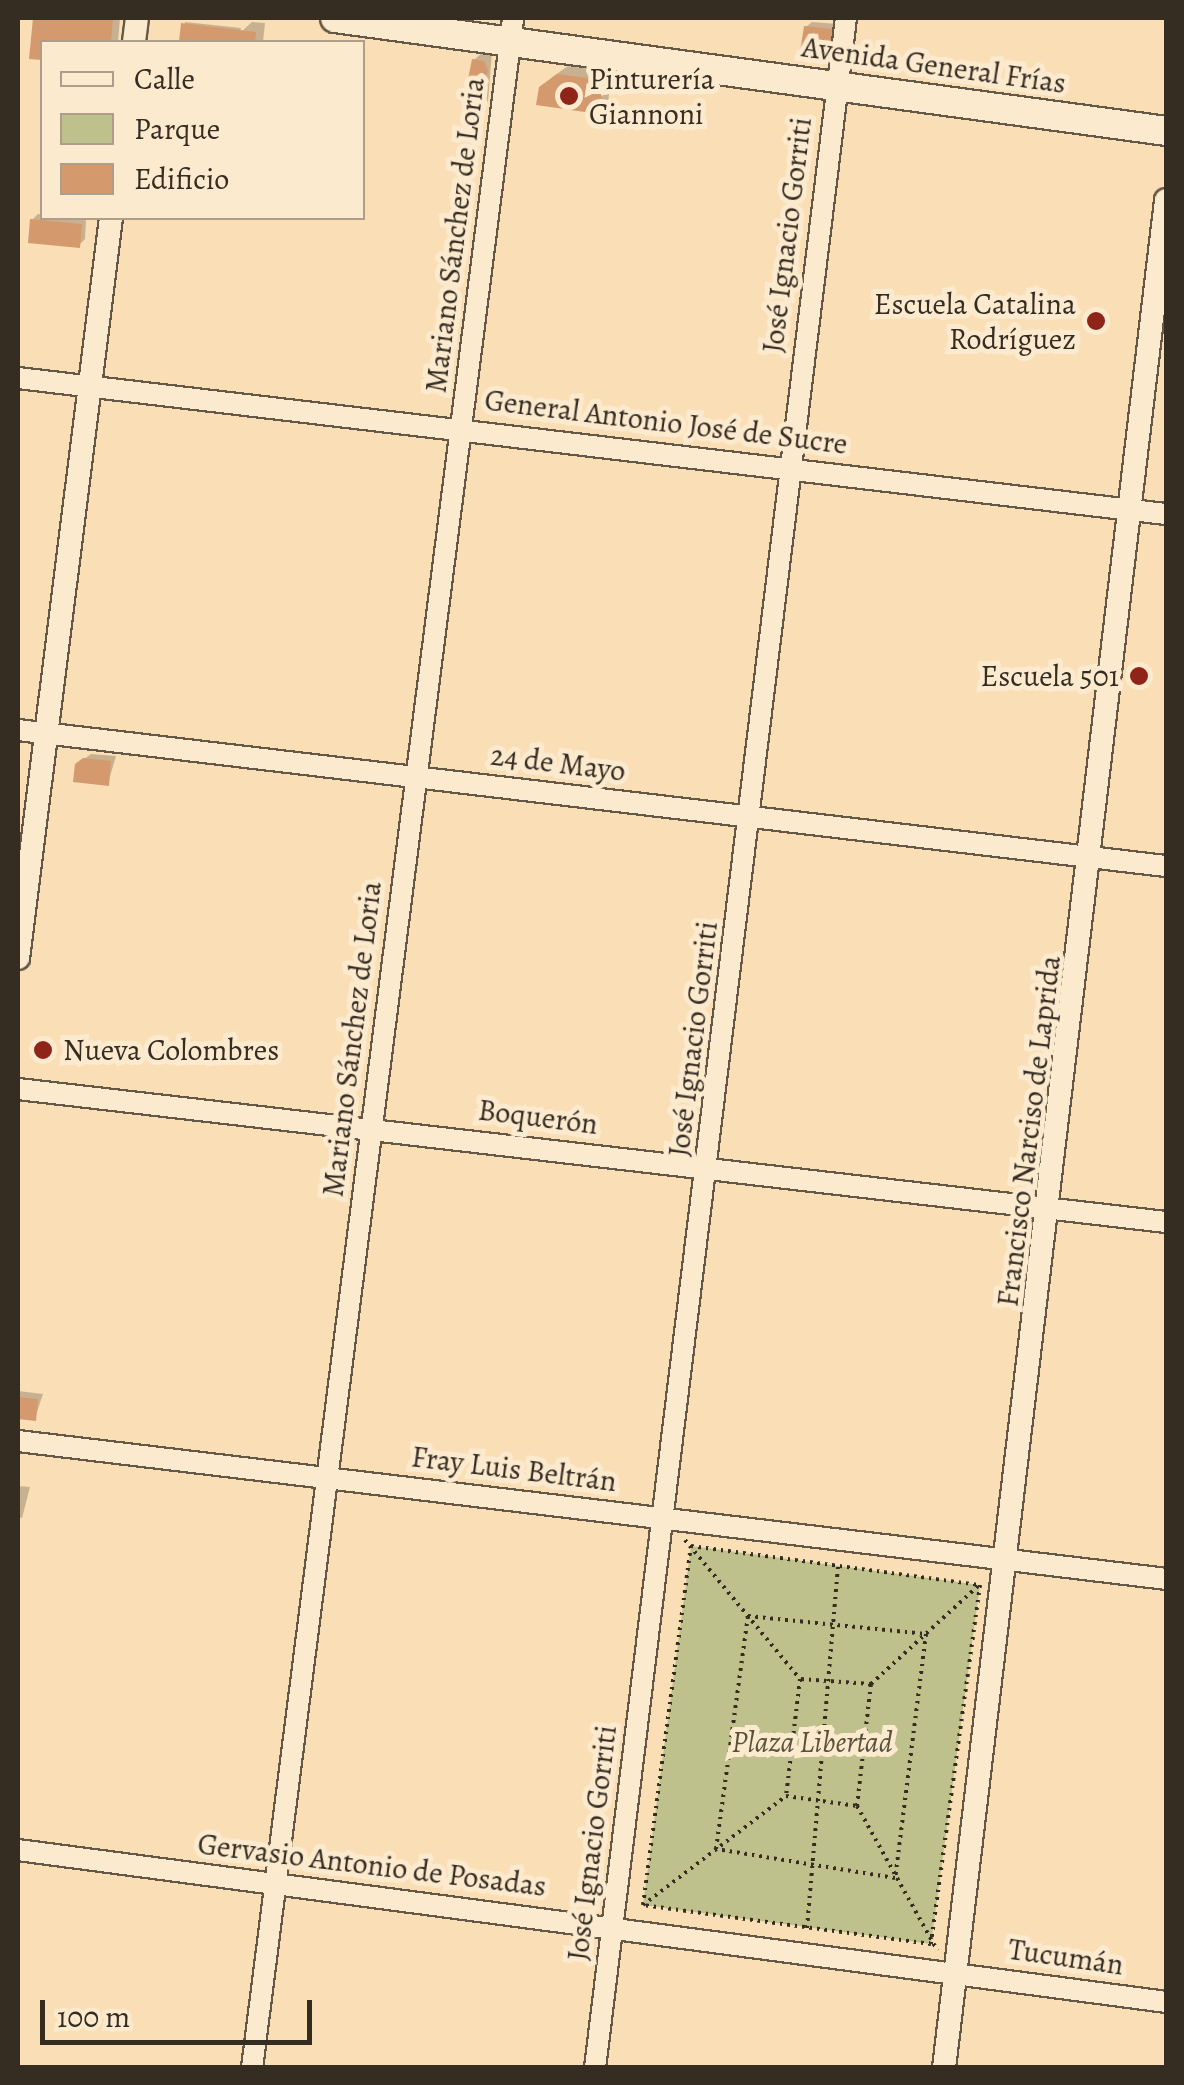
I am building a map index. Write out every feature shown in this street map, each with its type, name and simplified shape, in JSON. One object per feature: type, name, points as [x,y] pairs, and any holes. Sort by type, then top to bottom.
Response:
[{"type":"main road","name":"Avenida General Frías","points":[[335,18],[512,29],[837,83],[1166,131]]},
{"type":"street","name":"José Ignacio Gorriti","points":[[594,2068],[752,817],[789,467],[846,18]]},
{"type":"street","name":"Mariano Sánchez de Loria","points":[[252,2068],[512,29]]},
{"type":"street","name":"Francisco Narciso de Laprida","points":[[944,2068],[1004,1557],[1051,1207],[1127,510],[1166,200]]},
{"type":"street","points":[[18,958],[112,220]]},
{"type":"street","name":"General Antonio José de Sucre","points":[[18,378],[461,426],[1166,514]]},
{"type":"street","name":"24 de Mayo","points":[[18,730],[1166,866]]},
{"type":"street","name":"Boquerón","points":[[18,1089],[1166,1222]]},
{"type":"street","name":"Fray Luis Beltrán","points":[[18,1441],[1166,1579]]},
{"type":"street","name":"Gervasio Antonio de Posadas","points":[[18,1850],[956,1971]]},
{"type":"street","name":"Tucumán","points":[[956,1971],[1166,2002]]},
{"type":"path","points":[[691,1546],[980,1585]]},
{"type":"path","points":[[691,1546],[800,1679],[786,1796]]},
{"type":"path","points":[[643,1905],[691,1546]]},
{"type":"path","points":[[807,1928],[838,1566]]},
{"type":"path","points":[[931,1944],[856,1806],[871,1684],[980,1585]]},
{"type":"path","points":[[931,1944],[980,1585]]},
{"type":"path","points":[[748,1616],[926,1634]]},
{"type":"path","points":[[716,1849],[748,1616]]},
{"type":"path","points":[[895,1878],[926,1634]]},
{"type":"path","points":[[800,1679],[871,1684]]},
{"type":"path","points":[[643,1905],[786,1796],[856,1806]]},
{"type":"path","points":[[716,1849],[895,1878]]},
{"type":"path","points":[[643,1905],[931,1944]]},
{"type":"green space","name":"Plaza Libertad","points":[[691,1546],[980,1585],[931,1944],[643,1905]]},
{"type":"building","points":[[33,18],[113,18],[111,40],[40,40],[40,60],[29,59]]},
{"type":"building","points":[[181,23],[256,32],[255,40],[179,40]]},
{"type":"building","points":[[804,26],[832,29],[830,48],[820,55],[800,52]]},
{"type":"building","points":[[472,59],[484,61],[488,70],[480,113],[462,110]]},
{"type":"building","name":"Pinturería Giannoni","points":[[557,74],[604,80],[599,114],[536,105],[539,87]]},
{"type":"building","points":[[30,219],[82,224],[80,248],[28,243]]},
{"type":"building","points":[[83,758],[111,761],[109,786],[73,782],[75,764]]},
{"type":"building","points":[[18,1397],[38,1399],[36,1421],[18,1419]]},
{"type":"place","name":"Pinturería Giannoni","points":[[569,96]]},
{"type":"place","name":"Escuela Catalina Rodríguez","points":[[1096,321]]},
{"type":"place","name":"Escuela 501","points":[[1139,676]]},
{"type":"place","name":"Nueva Colombres","points":[[43,1050]]}]
